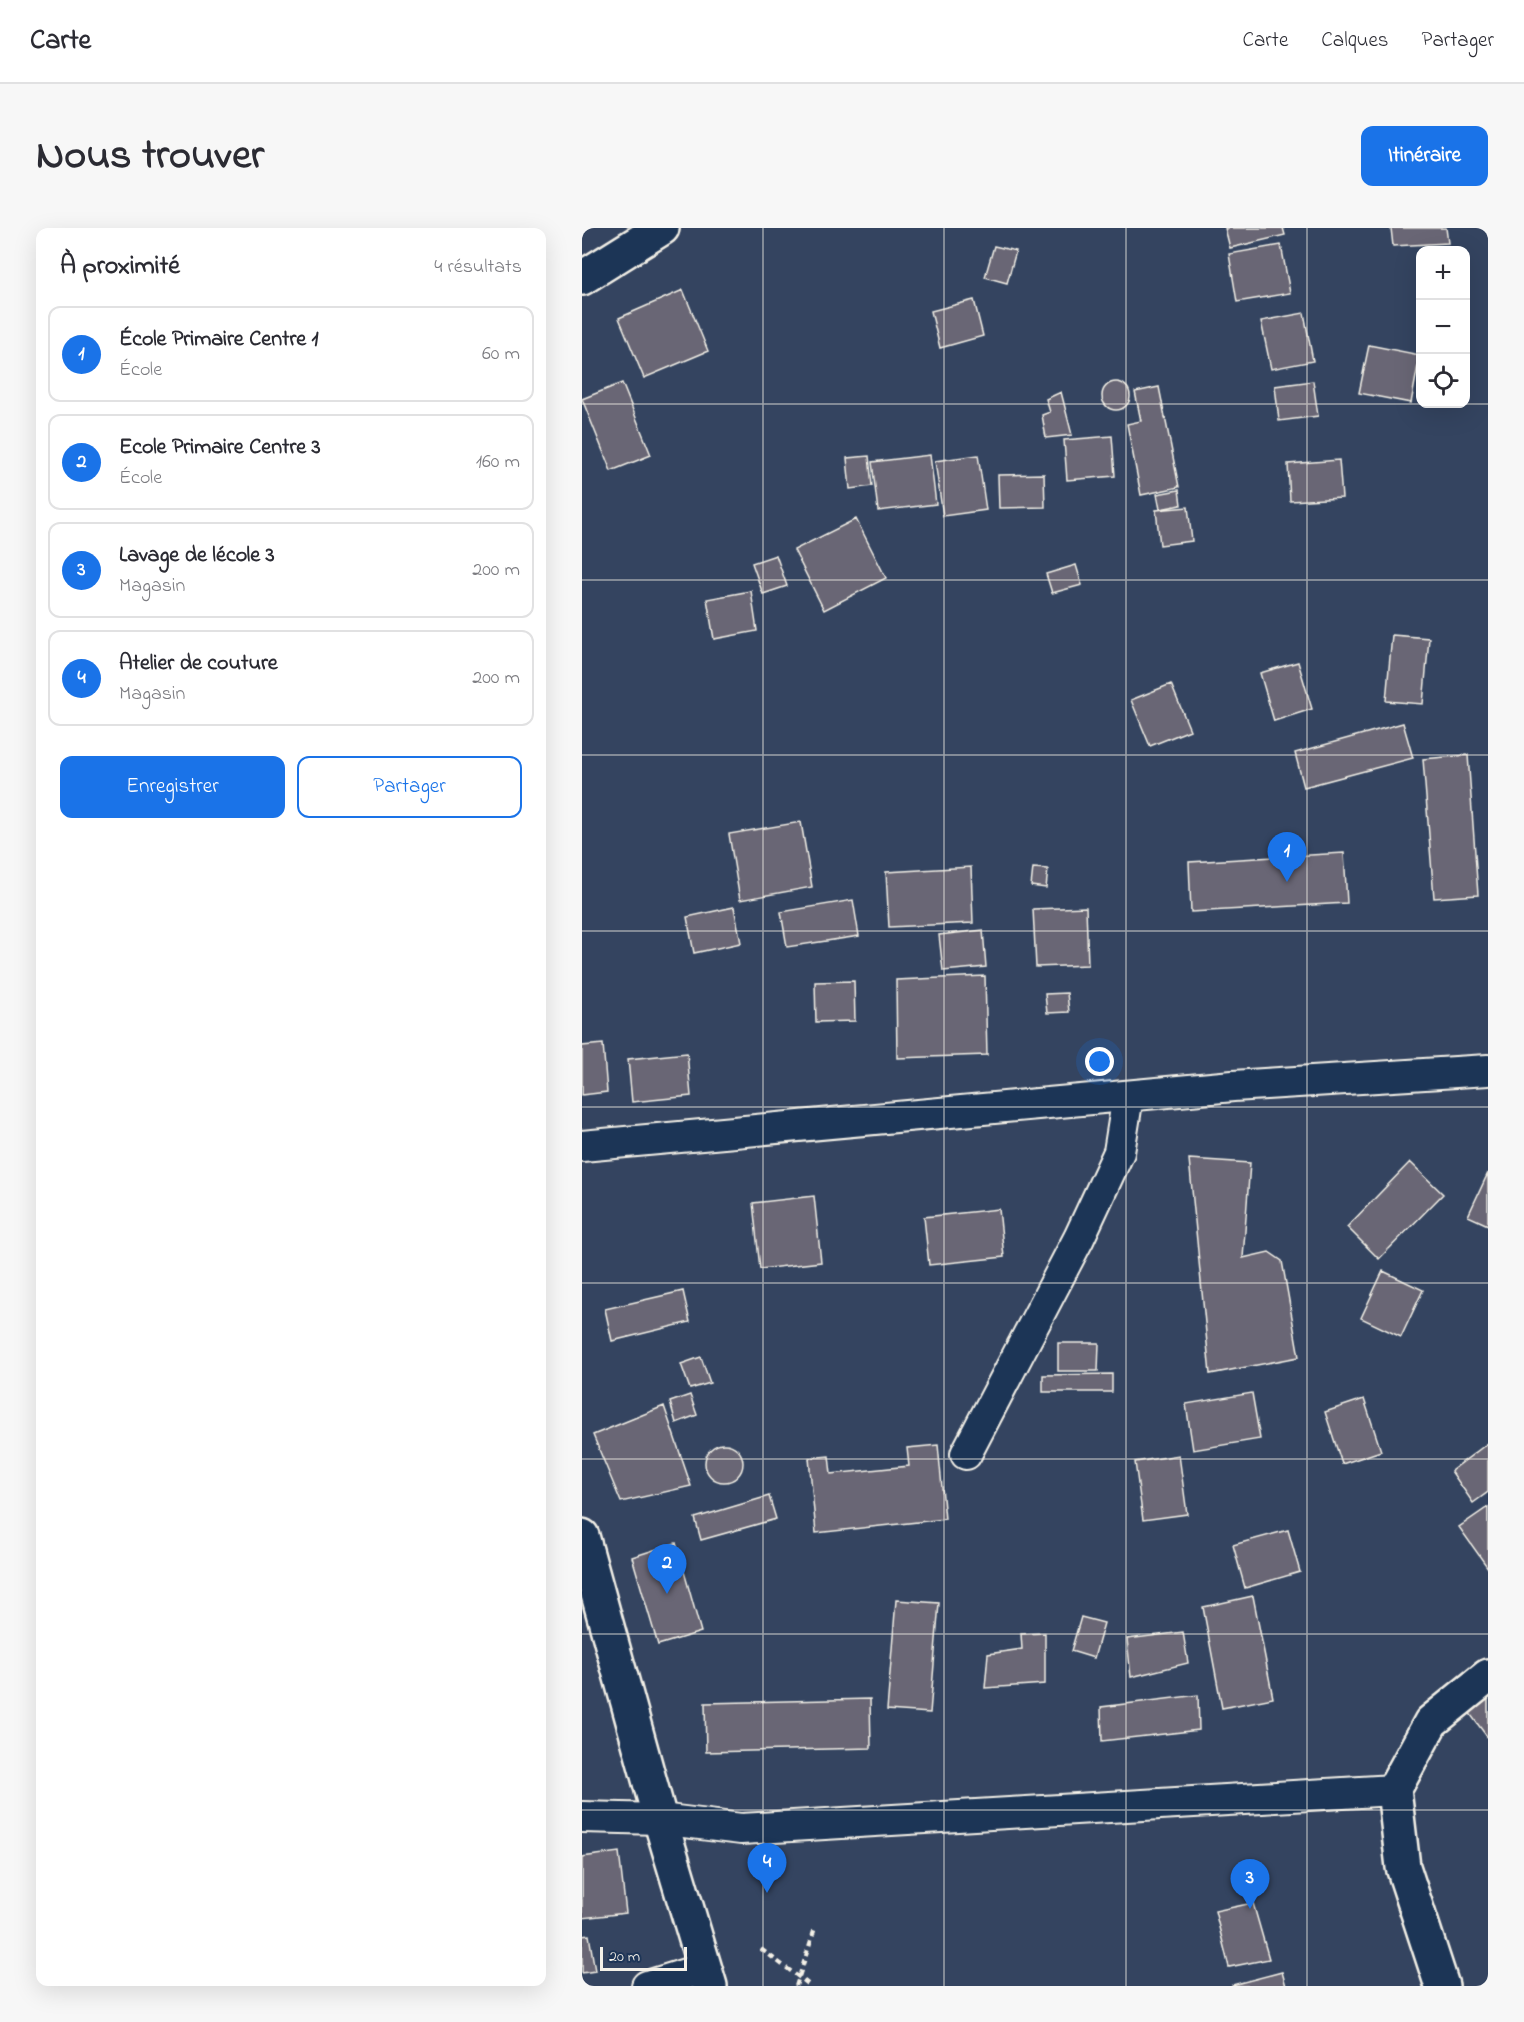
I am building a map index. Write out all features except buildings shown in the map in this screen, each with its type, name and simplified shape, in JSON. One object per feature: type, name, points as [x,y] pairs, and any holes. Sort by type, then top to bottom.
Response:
[{"type":"street","points":[[582,278],[662,228]]},
{"type":"street","points":[[582,1146],[1233,1086],[1488,1070]]},
{"type":"street","points":[[966,1454],[1079,1238],[1119,1152],[1128,1096]]},
{"type":"street","points":[[582,1536],[660,1819],[707,1977],[647,1986]]},
{"type":"street","points":[[1442,1986],[1403,1867],[1394,1790],[1431,1722],[1488,1676]]},
{"type":"street","points":[[582,1817],[660,1819],[741,1829],[1394,1790]]},
{"type":"path","points":[[796,1986],[815,1928]]},
{"type":"path","points":[[761,1949],[811,1986]]},
{"type":"place","name":"École Primaire Centre 1","points":[[1287,882]]},
{"type":"place","name":"Ecole Primaire Centre 3","points":[[667,1594]]},
{"type":"place","name":"Atelier de couture","points":[[767,1893]]},
{"type":"place","name":"Lavage de lécole 3","points":[[1250,1909]]}]
